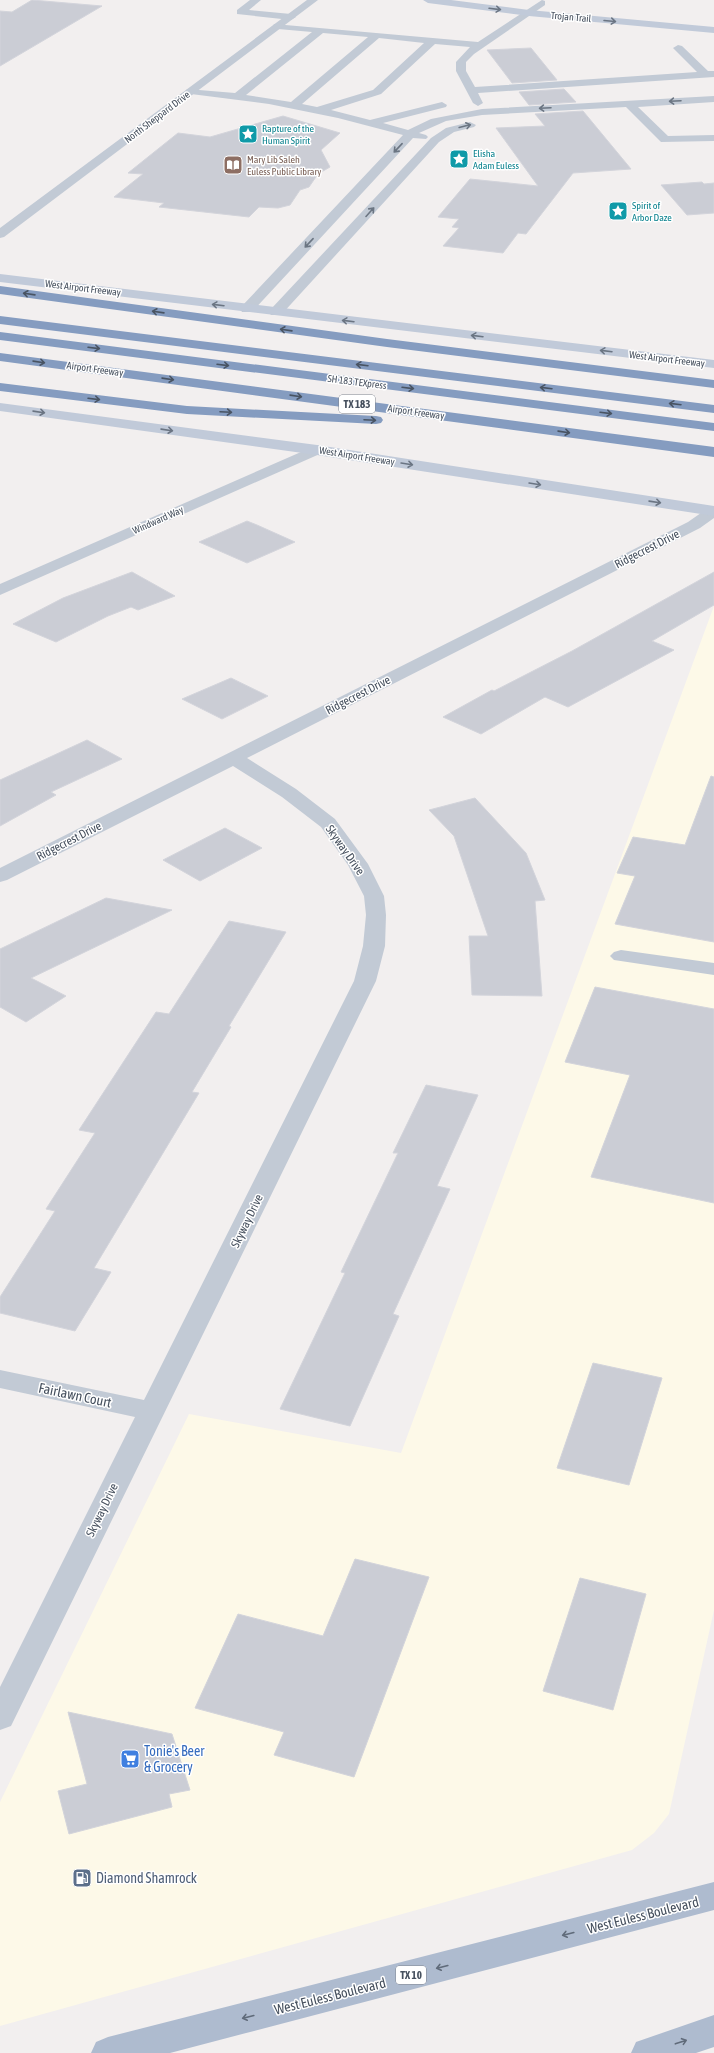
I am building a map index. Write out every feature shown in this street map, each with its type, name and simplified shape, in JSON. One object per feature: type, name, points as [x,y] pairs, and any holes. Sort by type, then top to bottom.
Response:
[{"type":"highway","points":[[0,290],[387,343],[714,384]]},
{"type":"highway","points":[[79,314],[714,392]]},
{"type":"highway","name":"SH 183 TEXpress","points":[[0,320],[714,409]]},
{"type":"highway","name":"SH 183 TEXpress","points":[[0,336],[714,427]]},
{"type":"highway","name":"Airport Freeway","points":[[0,356],[714,452]]},
{"type":"highway","points":[[0,387],[188,410],[541,429]]},
{"type":"main road","name":"Trojan Trail","points":[[428,0],[529,13],[714,30]]},
{"type":"main road","name":"Trojan Trail","points":[[527,2],[546,4]]},
{"type":"main road","name":"West Airport Freeway","points":[[0,278],[247,309],[714,364]]},
{"type":"main road","name":"West Airport Freeway","points":[[0,407],[317,450],[714,511]]},
{"type":"main road","name":"West Euless Boulevard","points":[[108,2053],[714,1896]]},
{"type":"main road","points":[[648,2053],[714,2031]]},
{"type":"street","points":[[256,0],[240,12],[291,17]]},
{"type":"street","name":"North Sheppard Drive","points":[[0,234],[313,0]]},
{"type":"street","points":[[492,120],[482,112],[460,71],[461,62],[470,52],[529,13],[546,4]]},
{"type":"street","points":[[278,26],[481,45]]},
{"type":"street","points":[[237,97],[320,31]]},
{"type":"street","points":[[293,106],[376,36]]},
{"type":"street","points":[[318,111],[377,92],[432,41]]},
{"type":"street","points":[[678,48],[710,75]]},
{"type":"street","points":[[471,90],[710,75]]},
{"type":"street","points":[[192,91],[318,111],[435,140]]},
{"type":"street","points":[[276,312],[435,140],[450,130],[492,120],[632,108],[714,99]]},
{"type":"street","points":[[369,123],[443,105]]},
{"type":"street","points":[[632,108],[665,140],[714,138]]},
{"type":"street","points":[[247,309],[410,134],[421,126],[446,118],[482,112],[632,108],[714,108]]},
{"type":"street","points":[[327,224],[355,228]]},
{"type":"street","name":"Windward Way","points":[[0,590],[317,450]]},
{"type":"street","name":"Ridgecrest Drive","points":[[0,876],[687,529],[714,511]]},
{"type":"street","name":"Skyway Drive","points":[[3,1705],[212,1291],[365,981],[374,946],[376,915],[374,896],[358,864],[328,823],[289,793],[234,758]]},
{"type":"street","points":[[621,956],[714,969]]},
{"type":"street","name":"Fairlawn Court","points":[[0,1379],[151,1411]]},
{"type":"shaded area","points":[[714,606],[714,1610],[669,1814],[654,1833],[632,1850],[0,2026],[0,1802],[189,1414],[401,1453]]},
{"type":"building","points":[[32,0],[102,6],[0,66],[0,11],[12,12]]},
{"type":"building","points":[[531,48],[557,80],[512,83],[487,50]]},
{"type":"building","points":[[564,89],[576,102],[529,105],[519,92]]},
{"type":"building","points":[[583,111],[631,169],[573,173],[526,234],[518,233],[503,253],[443,246],[459,228],[452,227],[459,219],[438,217],[470,179],[538,186],[496,128],[545,126],[535,114]]},
{"type":"building","name":"Mary Lib Saleh Euless Public Library","points":[[283,116],[340,133],[321,150],[330,167],[318,174],[309,187],[300,190],[290,205],[278,208],[259,207],[249,217],[159,207],[164,203],[114,197],[143,174],[128,173],[178,133],[210,137]]},
{"type":"building","points":[[702,182],[704,184],[714,183],[714,213],[687,215],[661,185]]},
{"type":"building","points":[[247,521],[295,542],[247,563],[199,542]]},
{"type":"building","points":[[132,572],[175,596],[138,610],[131,607],[108,616],[56,642],[13,624],[63,598]]},
{"type":"building","points":[[714,572],[714,605],[652,641],[674,650],[568,707],[545,697],[481,734],[443,717],[492,690],[494,691],[572,651]]},
{"type":"building","points":[[231,678],[268,696],[222,719],[182,699]]},
{"type":"building","points":[[87,740],[122,759],[51,792],[56,795],[0,826],[0,780]]},
{"type":"building","points":[[711,776],[714,777],[714,942],[615,924],[635,876],[617,873],[633,837],[685,845]]},
{"type":"building","points":[[475,798],[526,853],[545,900],[535,901],[542,996],[472,995],[469,936],[488,936],[454,836],[429,810]]},
{"type":"building","points":[[225,828],[262,848],[200,881],[163,860]]},
{"type":"building","points":[[106,898],[172,910],[31,978],[66,996],[26,1022],[0,1007],[0,949]]},
{"type":"building","points":[[229,921],[286,932],[229,1026],[231,1027],[192,1092],[199,1093],[94,1268],[111,1272],[75,1331],[0,1313],[0,1297],[55,1211],[46,1209],[95,1133],[79,1130],[156,1012],[169,1014]]},
{"type":"building","points":[[595,987],[714,1009],[714,1203],[591,1177],[630,1075],[565,1062]]},
{"type":"building","points":[[426,1085],[478,1095],[437,1186],[450,1189],[393,1314],[399,1316],[350,1426],[280,1409],[345,1273],[341,1272],[398,1153],[393,1153]]},
{"type":"building","points":[[593,1363],[662,1378],[629,1485],[557,1468]]},
{"type":"building","points":[[355,1559],[429,1577],[354,1777],[274,1755],[284,1732],[195,1708],[238,1614],[323,1636]]},
{"type":"building","points":[[580,1578],[646,1594],[613,1710],[543,1691]]},
{"type":"building","name":"Tonie's Beer & Grocery","points":[[68,1712],[172,1734],[190,1790],[169,1794],[172,1807],[69,1834],[58,1791],[87,1784]]},
{"type":"place","name":"Rapture of the Human Spirit","points":[[248,134]]},
{"type":"place","name":"Elisha Adam Euless","points":[[459,159]]},
{"type":"place","name":"Mary Lib Saleh Euless Public Library","points":[[233,165]]},
{"type":"place","name":"Spirit of Arbor Daze","points":[[618,211]]},
{"type":"place","name":"Tonie's Beer & Grocery","points":[[130,1759]]},
{"type":"place","name":"Diamond Shamrock","points":[[82,1878]]}]
